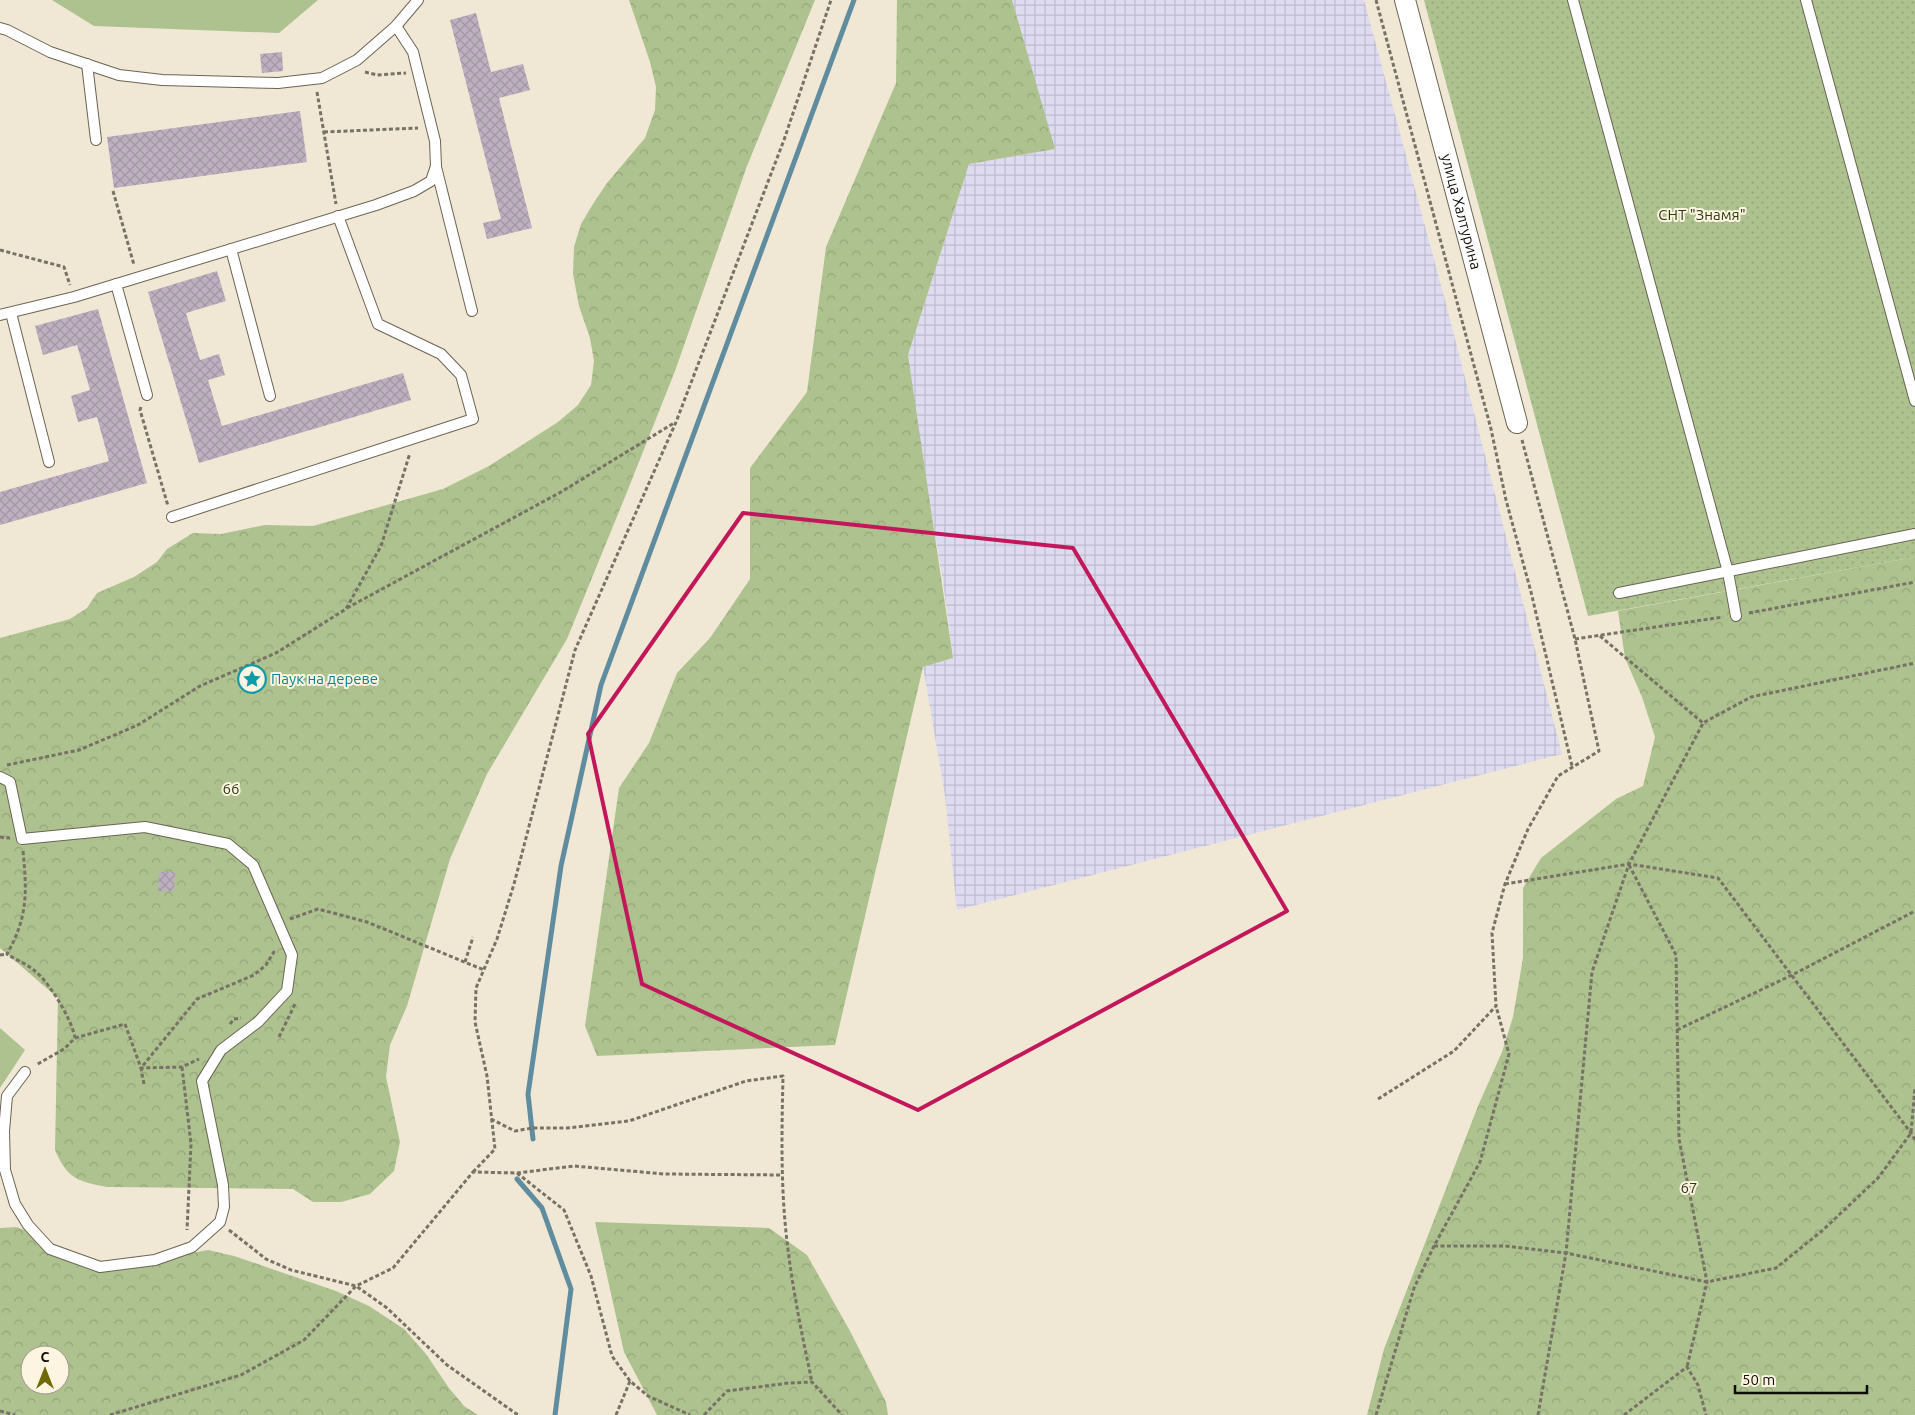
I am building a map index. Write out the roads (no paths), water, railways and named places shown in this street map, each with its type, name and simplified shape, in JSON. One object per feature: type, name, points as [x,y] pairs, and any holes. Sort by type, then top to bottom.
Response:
[{"type":"street","name":"улица Халтурина","points":[[1405,0],[1517,423]]},
{"type":"lane","points":[[0,28],[50,52],[119,75],[162,80],[278,83],[322,78],[358,60],[396,26],[418,0]]},
{"type":"lane","points":[[1573,0],[1728,572],[1736,616]]},
{"type":"lane","points":[[1806,0],[1915,401]]},
{"type":"lane","points":[[396,26],[413,52],[435,141],[436,166],[472,311]]},
{"type":"lane","points":[[86,64],[96,140]]},
{"type":"lane","points":[[0,315],[74,297],[414,191],[431,181],[436,166]]},
{"type":"lane","points":[[172,516],[473,419],[461,375],[441,354],[378,324],[338,216]]},
{"type":"lane","points":[[232,248],[270,396]]},
{"type":"lane","points":[[116,284],[147,395]]},
{"type":"lane","points":[[11,313],[49,462]]},
{"type":"lane","points":[[1619,593],[1915,534]]},
{"type":"lane","points":[[5,780],[22,839],[146,827],[228,844],[252,865],[292,955],[287,991],[258,1022],[221,1050],[202,1081],[223,1185],[224,1207],[220,1222],[192,1247],[155,1260],[100,1267],[50,1249],[28,1225],[15,1204],[5,1170],[4,1131],[7,1096],[25,1072]]},
{"type":"waterway","points":[[533,1139],[528,1094],[561,866],[601,685],[854,0]]},
{"type":"waterway","points":[[517,1179],[542,1208],[571,1289],[555,1415]]},
{"type":"place","name":"Паук на дереве","points":[[252,679]]},
{"type":"park label","name":"СНТ \"Знамя\"","points":[[1702,215]]},
{"type":"park label","name":"66","points":[[231,789]]},
{"type":"park label","name":"67","points":[[1689,1188]]}]
